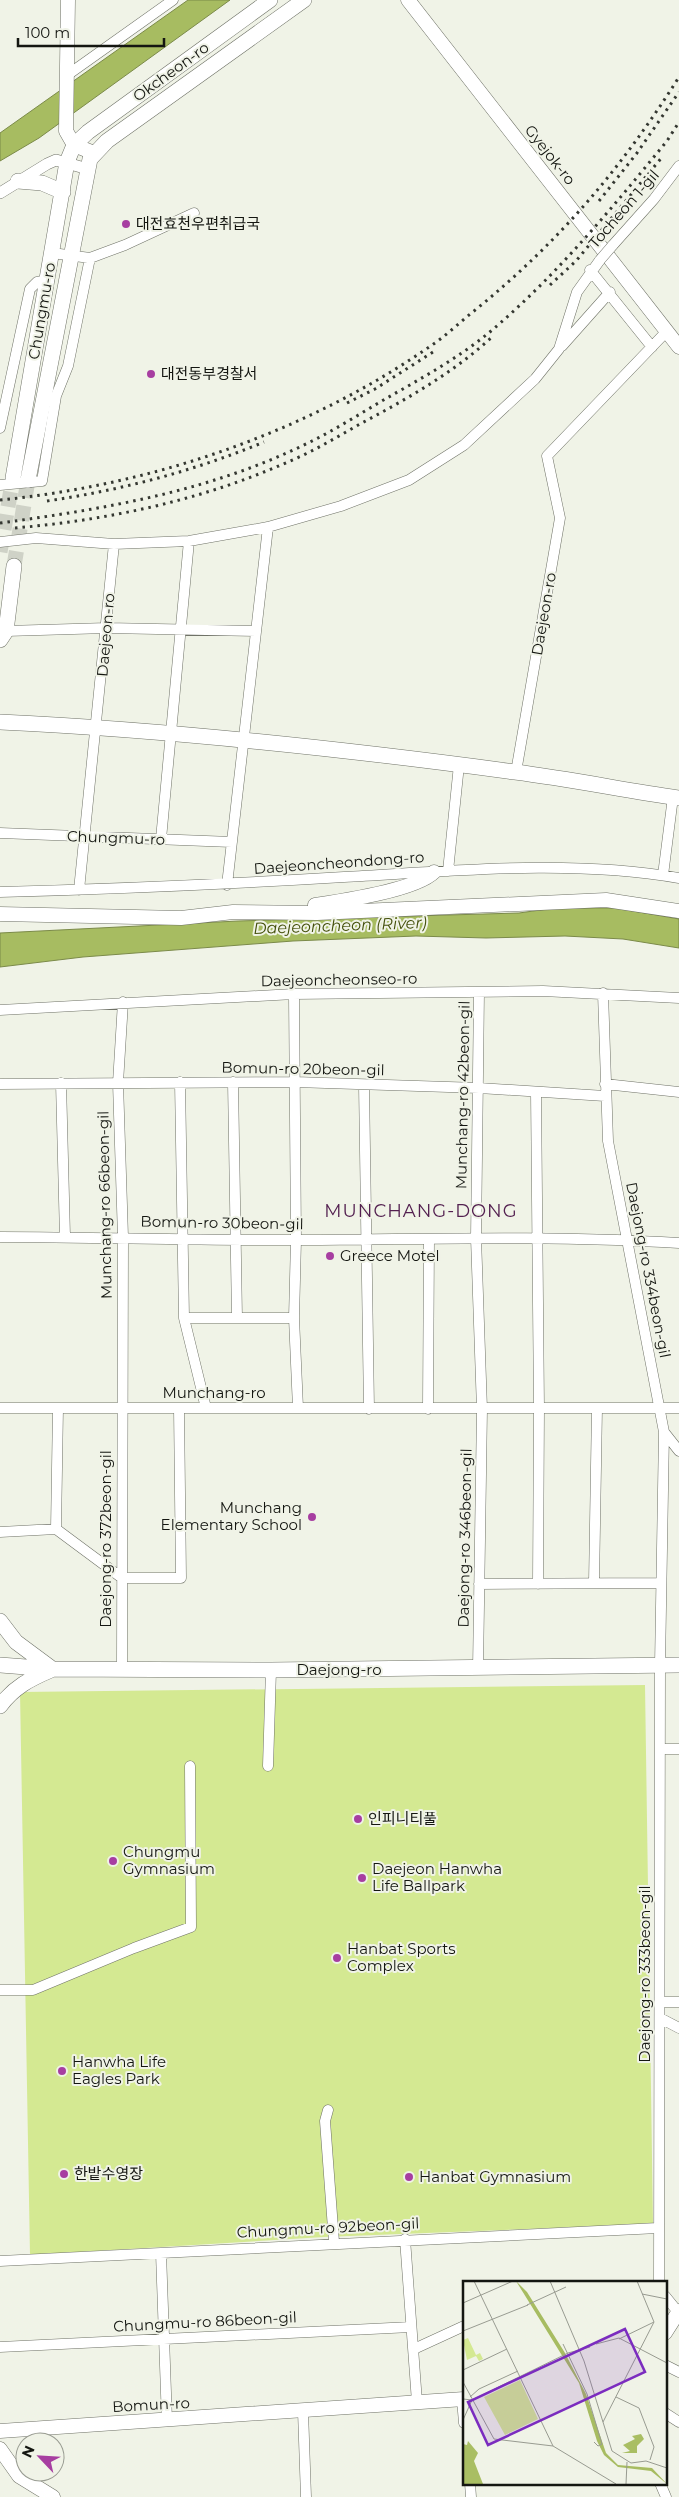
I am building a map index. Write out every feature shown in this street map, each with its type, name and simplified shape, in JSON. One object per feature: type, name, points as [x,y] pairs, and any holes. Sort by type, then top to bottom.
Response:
[{"type":"main road","points":[[68,0],[66,76],[66,126],[68,138],[74,145],[94,153],[304,0]]},
{"type":"main road","name":"Okcheon-ro","points":[[74,145],[88,132],[270,0]]},
{"type":"main road","name":"Gyejok-ro","points":[[408,0],[679,347]]},
{"type":"main road","name":"Chungmu-ro","points":[[6,481],[49,280],[68,162],[74,145]]},
{"type":"main road","name":"Chungmu-ro","points":[[28,480],[88,169],[94,153]]},
{"type":"main road","points":[[18,181],[42,183],[63,192]]},
{"type":"main road","points":[[3,636],[14,566]]},
{"type":"main road","points":[[0,722],[96,727],[243,740],[516,772],[676,797]]},
{"type":"main road","points":[[275,913],[366,896],[419,882],[441,871]]},
{"type":"main road","points":[[0,914],[181,918],[233,912],[275,913],[606,900],[679,911]]},
{"type":"main road","points":[[0,1622],[16,1642],[52,1669],[20,1684],[9,1693],[0,1706]]},
{"type":"main road","name":"Daejong-ro","points":[[0,1665],[52,1669],[271,1670],[478,1669],[679,1665]]},
{"type":"main road","points":[[666,2332],[679,2312]]},
{"type":"main road","name":"Bomun-ro","points":[[0,2431],[167,2421],[463,2399]]},
{"type":"main road","points":[[0,2449],[19,2476],[53,2497]]},
{"type":"street","points":[[66,76],[173,0]]},
{"type":"street","points":[[0,193],[56,160],[88,169]]},
{"type":"street","name":"Tocheon 1-gil","points":[[559,349],[577,292],[590,270],[654,199],[679,166]]},
{"type":"street","points":[[52,253],[90,258],[125,245],[194,213]]},
{"type":"street","points":[[6,481],[42,481],[56,396],[68,366],[90,258]]},
{"type":"street","points":[[590,270],[610,292],[652,347],[667,331]]},
{"type":"street","points":[[0,428],[30,289],[37,282],[49,280]]},
{"type":"street","points":[[0,542],[36,538],[114,544],[189,541],[268,527],[341,506],[409,480],[464,445],[535,379],[610,292]]},
{"type":"street","name":"Daejeon-ro","points":[[516,772],[560,518],[547,456],[652,347]]},
{"type":"street","points":[[227,885],[268,527]]},
{"type":"street","points":[[161,839],[189,541]]},
{"type":"street","name":"Daejeon-ro","points":[[79,890],[86,836],[114,544]]},
{"type":"street","points":[[3,636],[107,628],[256,631]]},
{"type":"street","points":[[441,871],[459,765]]},
{"type":"street","points":[[664,875],[676,797]]},
{"type":"street","name":"Chungmu-ro","points":[[0,833],[232,842]]},
{"type":"street","name":"Daejeoncheondong-ro","points":[[0,892],[227,885],[441,871],[602,867],[679,878]]},
{"type":"street","name":"Munchang-ro 42beon-gil","points":[[479,992],[476,1238],[482,1409]]},
{"type":"street","name":"Daejeoncheonseo-ro","points":[[0,1010],[294,994],[603,993],[679,998]]},
{"type":"street","name":"Daejong-ro 334beon-gil","points":[[603,993],[608,1141],[664,1432],[660,1666]]},
{"type":"street","points":[[294,994],[296,1240],[294,1318],[298,1408]]},
{"type":"street","name":"Munchang-ro 66beon-gil","points":[[121,1408],[123,1237],[118,1083],[123,1002]]},
{"type":"street","points":[[180,1082],[184,1318],[206,1408]]},
{"type":"street","points":[[233,1082],[237,1318]]},
{"type":"street","name":"Bomun-ro 20beon-gil","points":[[0,1084],[295,1082],[479,1088],[606,1096]]},
{"type":"street","points":[[61,1083],[65,1237]]},
{"type":"street","points":[[605,1084],[679,1092]]},
{"type":"street","points":[[364,1085],[368,1238],[369,1409]]},
{"type":"street","points":[[536,1092],[539,1408],[538,1584]]},
{"type":"street","name":"Bomun-ro 30beon-gil","points":[[0,1237],[296,1240],[476,1238],[627,1240],[679,1243]]},
{"type":"street","points":[[428,1409],[429,1238]]},
{"type":"street","points":[[184,1318],[294,1318]]},
{"type":"street","name":"Munchang-ro","points":[[0,1408],[679,1408]]},
{"type":"street","points":[[56,1529],[58,1408]]},
{"type":"street","name":"Daejong-ro 372beon-gil","points":[[121,1408],[122,1669]]},
{"type":"street","points":[[0,1532],[56,1529],[122,1578],[181,1578],[179,1408]]},
{"type":"street","points":[[594,1583],[598,1408]]},
{"type":"street","name":"Daejong-ro 346beon-gil","points":[[478,1669],[482,1409]]},
{"type":"street","points":[[664,1432],[679,1451]]},
{"type":"street","points":[[479,1584],[661,1583]]},
{"type":"street","name":"Daejong-ro 333beon-gil","points":[[659,2281],[661,2002],[660,1666]]},
{"type":"street","points":[[268,1766],[271,1670]]},
{"type":"street","points":[[660,1749],[679,1749]]},
{"type":"street","points":[[0,1990],[33,1990],[134,1948],[191,1927],[190,1766]]},
{"type":"street","points":[[661,2002],[679,2002]]},
{"type":"street","points":[[660,2018],[679,2028]]},
{"type":"street","points":[[328,2110],[325,2121],[334,2242]]},
{"type":"street","name":"Chungmu-ro 92beon-gil","points":[[0,2261],[334,2242],[658,2228]]},
{"type":"street","points":[[405,2239],[417,2402]]},
{"type":"street","points":[[161,2253],[167,2421]]},
{"type":"street","points":[[666,2297],[679,2312]]},
{"type":"street","points":[[414,2349],[463,2326]]},
{"type":"street","name":"Chungmu-ro 86beon-gil","points":[[0,2347],[411,2327]]},
{"type":"street","points":[[666,2366],[679,2372]]},
{"type":"street","points":[[304,2411],[306,2497]]},
{"type":"street","points":[[666,2414],[679,2422]]},
{"type":"street","points":[[470,2484],[471,2497]]},
{"type":"street","points":[[660,2484],[666,2497]]},
{"type":"shaded area","name":"Hanbat Sports Complex","points":[[645,1685],[653,2224],[324,2237],[30,2255],[20,1692]]},
{"type":"water","points":[[188,0],[230,0],[39,138],[0,161],[0,133]]},
{"type":"water","name":"Daejeoncheon (River)","points":[[555,908],[616,908],[679,919],[679,948],[623,939],[565,936],[486,938],[416,936],[293,941],[83,957],[0,967],[0,933],[238,921],[519,913]]},
{"type":"tunnel","points":[[0,552],[13,478]]},
{"type":"tunnel","points":[[14,566],[28,480]]},
{"type":"railway","points":[[0,500],[57,493],[114,482],[170,468],[226,450],[280,429],[333,404],[383,376],[448,333],[505,285],[561,231],[587,203],[634,143],[679,77]]},
{"type":"railway","points":[[599,201],[637,153],[679,92]]},
{"type":"railway","points":[[0,523],[79,511],[157,496],[234,474],[271,460],[318,438],[427,375],[479,341],[539,287],[626,191],[667,141],[679,122]]},
{"type":"railway","points":[[550,285],[576,261],[663,156]]},
{"type":"railway","points":[[15,528],[120,514],[190,497],[257,475],[317,448],[412,395],[462,362],[492,337]]},
{"type":"railway","points":[[347,403],[375,389],[433,352]]},
{"type":"railway","points":[[47,501],[103,491],[184,471],[264,442]]},
{"type":"place","name":"대전효천우편취급국","points":[[126,224]]},
{"type":"place","name":"대전동부경찰서","points":[[151,374]]},
{"type":"place","name":"Greece Motel","points":[[330,1256]]},
{"type":"place","name":"Munchang Elementary School","points":[[312,1517]]},
{"type":"place","name":"인피니티풀","points":[[358,1819]]},
{"type":"place","name":"Chungmu Gymnasium","points":[[113,1861]]},
{"type":"place","name":"Daejeon Hanwha Life Ballpark","points":[[362,1878]]},
{"type":"place","name":"Hanbat Sports Complex","points":[[337,1958]]},
{"type":"place","name":"Hanwha Life Eagles Park","points":[[62,2071]]},
{"type":"place","name":"한밭수영장","points":[[64,2174]]},
{"type":"place","name":"Hanbat Gymnasium","points":[[409,2177]]},
{"type":"district","name":"MUNCHANG-DONG","points":[[421,1211]]}]
